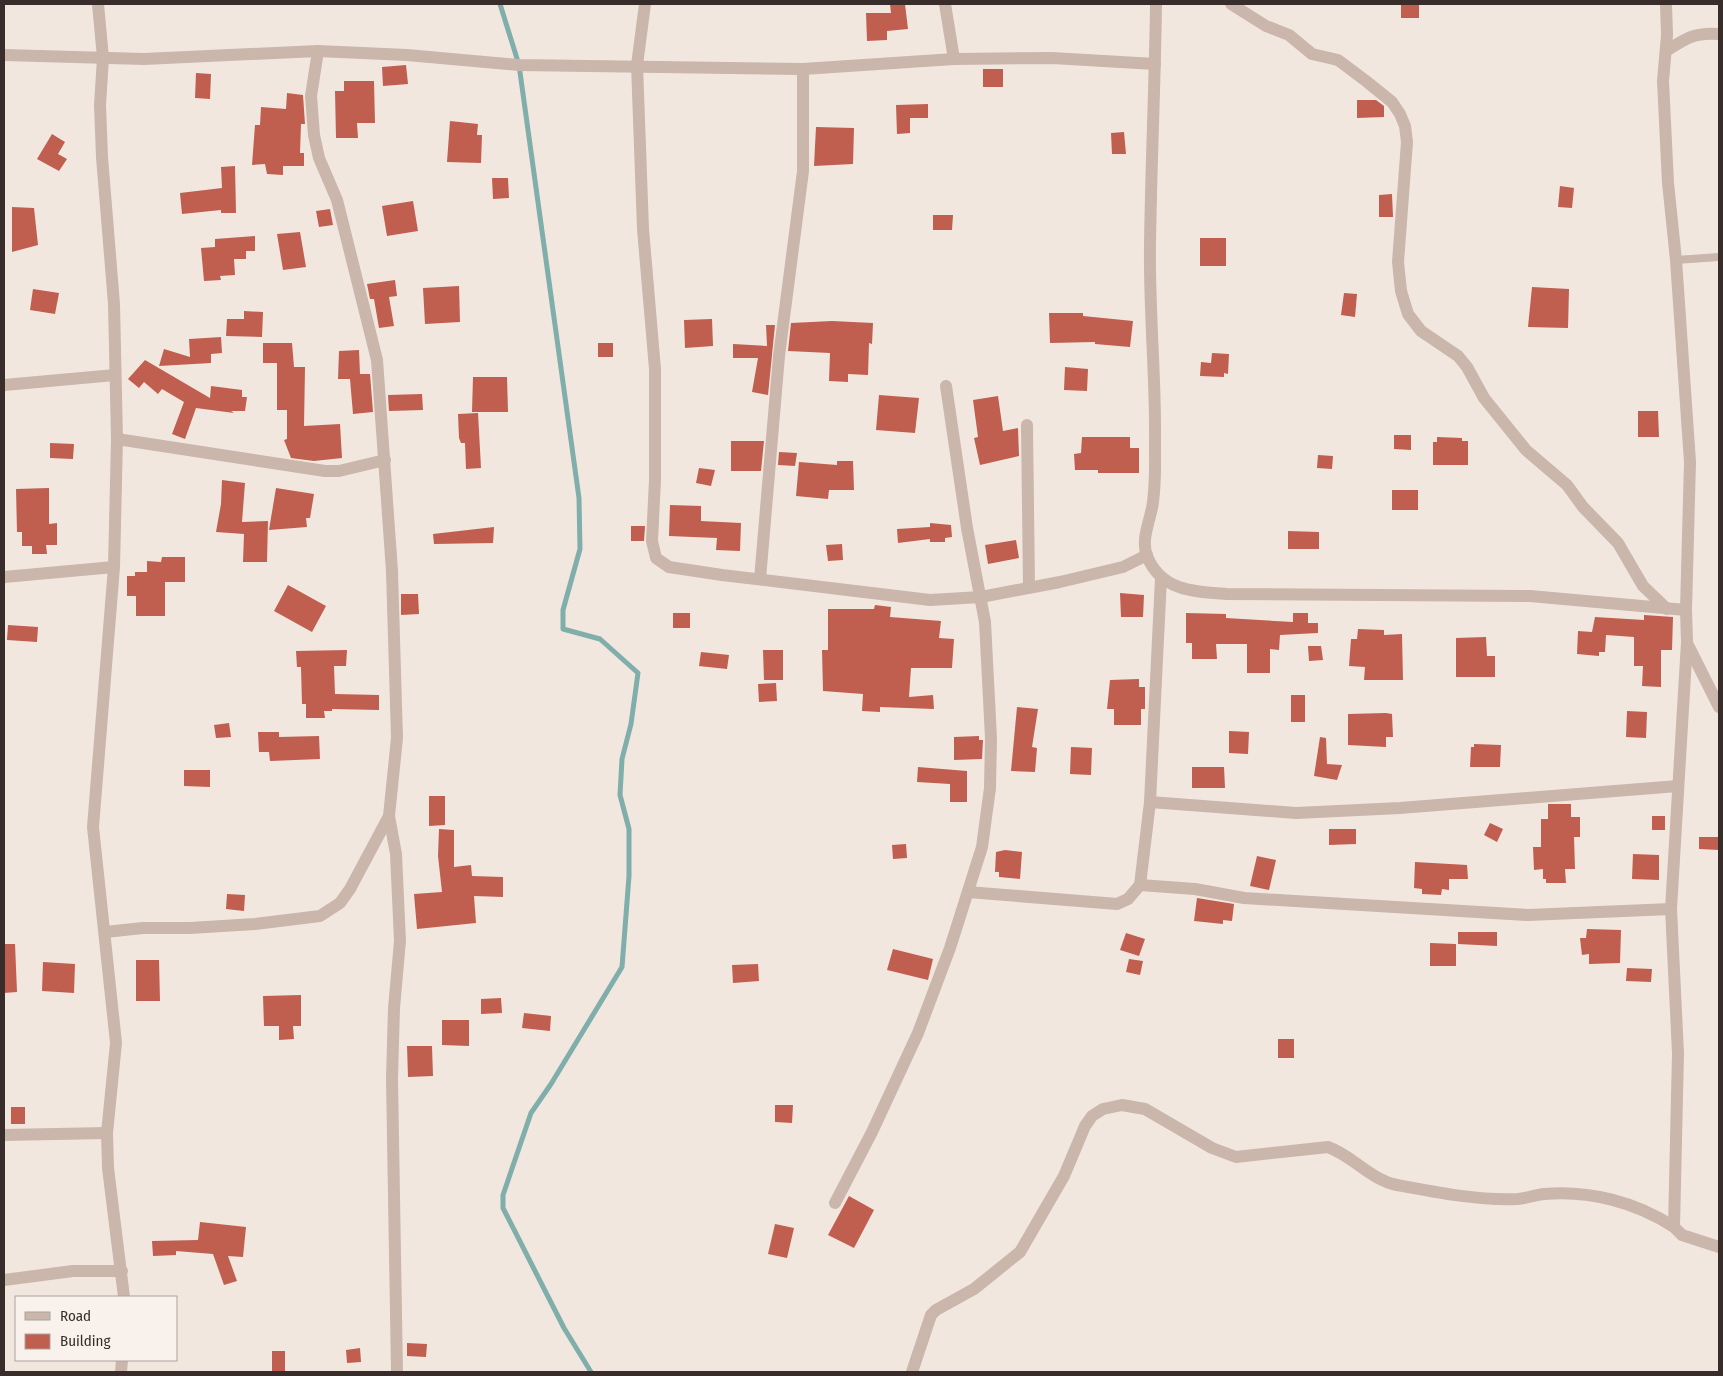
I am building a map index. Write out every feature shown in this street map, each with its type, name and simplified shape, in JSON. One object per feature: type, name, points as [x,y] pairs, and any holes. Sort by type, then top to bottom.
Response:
[{"type":"street","points":[[98,4],[103,58],[100,105],[102,157],[114,304],[117,439],[114,567],[93,827],[116,1043],[107,1133],[112,1206],[124,1296]]},
{"type":"street","points":[[645,4],[637,66],[643,229],[655,369],[653,551],[656,558],[669,567],[930,600],[981,597],[1060,582],[1123,567],[1147,555]]},
{"type":"street","points":[[945,4],[954,59]]},
{"type":"street","points":[[1156,4],[1150,247],[1155,442],[1152,507],[1146,531],[1147,555],[1161,578],[1175,587],[1191,592],[1226,594],[1530,596],[1686,610]]},
{"type":"street","points":[[1232,4],[1266,26],[1289,35],[1312,54],[1338,60],[1396,108],[1405,126],[1407,142],[1398,262],[1401,291],[1408,314],[1421,331],[1458,356],[1467,367],[1484,398],[1526,450],[1567,485],[1583,507],[1618,543],[1643,586],[1667,609]]},
{"type":"street","points":[[1666,4],[1666,51],[1662,81],[1690,462],[1686,610],[1687,642],[1670,909],[1678,1052],[1674,1227]]},
{"type":"street","points":[[1666,51],[1688,36],[1703,32],[1719,34]]},
{"type":"street","points":[[318,51],[311,96],[314,135],[319,158],[337,200],[377,360],[392,571],[397,738],[389,816],[396,854],[400,941],[394,1008],[392,1079],[397,1372]]},
{"type":"street","points":[[4,55],[103,58],[210,58],[318,51],[408,55],[519,65],[803,70],[954,59],[1052,58],[1155,64]]},
{"type":"street","points":[[760,579],[780,356],[803,171],[803,70]]},
{"type":"street","points":[[4,385],[115,375]]},
{"type":"street","points":[[835,1203],[872,1132],[918,1034],[937,987],[982,847],[990,788],[992,738],[986,622],[967,528],[946,386]]},
{"type":"street","points":[[1027,425],[1029,587]]},
{"type":"street","points":[[117,439],[325,471],[339,471],[385,460]]},
{"type":"street","points":[[4,577],[114,567]]},
{"type":"street","points":[[968,892],[1117,904],[1128,899],[1140,886],[1150,802],[1161,578]]},
{"type":"street","points":[[1687,642],[1719,707]]},
{"type":"street","points":[[1150,802],[1296,813],[1400,808],[1678,786]]},
{"type":"street","points":[[105,932],[143,928],[190,928],[255,924],[320,916],[340,903],[350,889],[389,816]]},
{"type":"street","points":[[1140,886],[1195,889],[1244,898],[1528,915],[1670,909]]},
{"type":"street","points":[[912,1372],[931,1315],[936,1310],[974,1289],[1020,1252],[1064,1176],[1084,1126],[1092,1116],[1112,1106],[1134,1106],[1145,1110],[1212,1148],[1236,1157],[1328,1147],[1338,1150],[1372,1175],[1395,1185],[1486,1198],[1518,1199],[1543,1194],[1578,1195],[1632,1205],[1653,1213],[1674,1227],[1682,1235],[1719,1247]]},
{"type":"street","points":[[4,1135],[107,1133]]},
{"type":"street","points":[[4,1280],[73,1271],[122,1272]]},
{"type":"lane","points":[[1676,260],[1719,257]]},
{"type":"building","points":[[890,4],[905,4],[908,29],[887,31],[887,40],[867,41],[866,13],[891,13]]},
{"type":"building","points":[[1401,4],[1419,4],[1419,18],[1401,18]]},
{"type":"building","points":[[406,65],[408,84],[383,86],[382,67]]},
{"type":"building","points":[[983,69],[1003,69],[1003,87],[983,87]]},
{"type":"building","points":[[196,73],[211,74],[210,99],[195,98]]},
{"type":"building","points":[[344,81],[374,81],[375,123],[357,123],[358,138],[336,138],[335,91],[344,91]]},
{"type":"building","points":[[287,93],[303,95],[305,124],[301,124],[300,153],[304,153],[304,166],[283,166],[283,175],[267,174],[265,164],[252,165],[255,125],[260,125],[261,107],[286,109]]},
{"type":"building","points":[[1357,100],[1376,100],[1384,106],[1384,117],[1357,118]]},
{"type":"building","points":[[928,104],[928,118],[910,118],[910,133],[897,134],[896,105]]},
{"type":"building","points":[[450,121],[478,124],[477,135],[482,135],[481,163],[447,162]]},
{"type":"building","points":[[816,127],[854,128],[853,164],[814,166]]},
{"type":"building","points":[[1124,132],[1126,154],[1112,154],[1111,133]]},
{"type":"building","points":[[52,134],[65,142],[58,154],[67,159],[59,171],[37,159]]},
{"type":"building","points":[[235,166],[236,213],[221,213],[221,210],[182,214],[180,193],[222,188],[221,167]]},
{"type":"building","points":[[492,178],[508,178],[509,198],[493,199]]},
{"type":"building","points":[[1560,186],[1574,188],[1572,208],[1558,207]]},
{"type":"building","points":[[1392,194],[1393,217],[1379,217],[1379,195]]},
{"type":"building","points":[[413,201],[418,231],[387,236],[382,206]]},
{"type":"building","points":[[12,207],[34,208],[38,245],[12,252]]},
{"type":"building","points":[[330,209],[333,225],[319,227],[316,211]]},
{"type":"building","points":[[933,215],[953,215],[952,230],[933,230]]},
{"type":"building","points":[[300,232],[306,267],[283,270],[277,234]]},
{"type":"building","points":[[255,236],[255,251],[246,251],[246,259],[234,259],[235,275],[220,276],[221,280],[204,281],[201,248],[215,247],[215,239]]},
{"type":"building","points":[[1200,238],[1226,238],[1226,266],[1200,266]]},
{"type":"building","points":[[395,280],[397,296],[389,297],[394,326],[379,328],[374,299],[370,299],[367,284]]},
{"type":"building","points":[[459,286],[460,322],[425,324],[423,288]]},
{"type":"building","points":[[1532,287],[1569,289],[1568,328],[1528,327]]},
{"type":"building","points":[[33,289],[59,293],[55,314],[30,310]]},
{"type":"building","points":[[1344,293],[1357,294],[1355,317],[1341,315]]},
{"type":"building","points":[[244,311],[263,312],[262,337],[226,336],[227,319],[244,319]]},
{"type":"building","points":[[1049,313],[1083,313],[1083,316],[1133,321],[1130,347],[1095,344],[1095,342],[1050,343]]},
{"type":"building","points":[[712,319],[713,346],[685,348],[684,320]]},
{"type":"building","points":[[832,321],[873,323],[872,344],[869,343],[868,375],[848,374],[848,382],[829,381],[830,353],[788,351],[791,323]]},
{"type":"building","points":[[766,325],[775,325],[768,395],[752,392],[758,358],[733,358],[733,344],[767,346]]},
{"type":"building","points":[[221,337],[222,353],[211,354],[211,363],[159,366],[164,349],[190,357],[189,339]]},
{"type":"building","points":[[263,343],[292,343],[294,367],[305,367],[304,426],[340,424],[342,458],[314,461],[291,458],[284,440],[287,439],[287,410],[277,410],[277,363],[263,363]]},
{"type":"building","points":[[598,343],[613,343],[613,357],[598,357]]},
{"type":"building","points":[[359,350],[360,374],[370,374],[373,412],[353,414],[350,379],[338,379],[339,351]]},
{"type":"building","points":[[1212,353],[1229,354],[1228,374],[1224,373],[1224,377],[1200,376],[1201,362],[1211,363]]},
{"type":"building","points":[[145,360],[210,398],[211,386],[242,390],[242,397],[247,397],[245,411],[231,411],[234,413],[196,408],[185,439],[172,434],[184,402],[162,389],[158,394],[144,382],[139,388],[128,379]]},
{"type":"building","points":[[1065,367],[1088,369],[1087,391],[1064,390]]},
{"type":"building","points":[[473,377],[507,377],[508,412],[472,412]]},
{"type":"building","points":[[422,394],[423,410],[389,411],[388,395]]},
{"type":"building","points":[[879,395],[919,398],[915,433],[876,430]]},
{"type":"building","points":[[998,396],[1003,431],[1018,428],[1019,456],[980,465],[974,438],[978,437],[973,400]]},
{"type":"building","points":[[1638,411],[1658,411],[1659,437],[1638,437]]},
{"type":"building","points":[[478,413],[481,468],[466,469],[465,443],[461,443],[459,438],[458,414]]},
{"type":"building","points":[[1394,435],[1411,435],[1411,450],[1394,449]]},
{"type":"building","points":[[1082,437],[1130,437],[1130,448],[1139,448],[1139,473],[1098,473],[1098,470],[1075,470],[1074,454],[1081,453]]},
{"type":"building","points":[[1437,437],[1462,438],[1462,441],[1468,441],[1468,465],[1433,465],[1433,442],[1437,442]]},
{"type":"building","points":[[731,441],[764,441],[761,471],[731,471]]},
{"type":"building","points":[[50,443],[74,444],[73,459],[50,458]]},
{"type":"building","points":[[779,452],[797,453],[795,466],[778,465]]},
{"type":"building","points":[[1318,455],[1333,456],[1332,469],[1317,468]]},
{"type":"building","points":[[837,461],[853,461],[854,490],[829,490],[828,499],[796,496],[799,462],[837,465]]},
{"type":"building","points":[[699,468],[715,470],[711,486],[696,483]]},
{"type":"building","points":[[222,480],[245,483],[242,522],[268,521],[267,562],[243,562],[244,534],[216,532],[221,504]]},
{"type":"building","points":[[49,488],[49,524],[57,523],[57,545],[46,545],[47,554],[32,554],[32,546],[22,546],[22,532],[17,532],[16,489]]},
{"type":"building","points":[[276,488],[314,494],[310,518],[306,518],[307,527],[269,530]]},
{"type":"building","points":[[1392,490],[1418,490],[1418,510],[1392,510]]},
{"type":"building","points":[[670,505],[701,506],[701,521],[741,523],[740,551],[716,550],[717,538],[669,536]]},
{"type":"building","points":[[930,523],[951,525],[952,537],[945,538],[945,542],[930,542],[930,539],[898,543],[897,529],[930,527]]},
{"type":"building","points":[[631,526],[645,526],[644,541],[631,541]]},
{"type":"building","points":[[494,527],[493,543],[434,544],[433,534]]},
{"type":"building","points":[[1288,531],[1319,532],[1319,549],[1288,549]]},
{"type":"building","points":[[1016,540],[1019,558],[988,564],[985,545]]},
{"type":"building","points":[[842,544],[843,560],[828,561],[826,545]]},
{"type":"building","points":[[162,557],[185,557],[185,582],[165,582],[165,616],[136,616],[136,596],[127,596],[127,576],[135,576],[135,572],[147,572],[147,561],[161,562]]},
{"type":"building","points":[[288,585],[326,606],[312,632],[274,611]]},
{"type":"building","points":[[1120,593],[1144,595],[1143,617],[1121,617]]},
{"type":"building","points":[[401,594],[418,594],[419,614],[401,615]]},
{"type":"building","points":[[875,605],[891,607],[890,617],[941,621],[939,638],[954,639],[952,668],[911,668],[909,697],[933,695],[934,709],[880,707],[880,712],[862,711],[863,694],[823,691],[822,650],[828,650],[828,609],[874,609]]},
{"type":"building","points":[[673,613],[690,613],[690,628],[673,628]]},
{"type":"building","points":[[1186,613],[1226,614],[1226,618],[1293,622],[1293,613],[1308,613],[1308,623],[1318,623],[1318,633],[1280,635],[1279,650],[1270,649],[1270,673],[1247,673],[1247,644],[1216,644],[1217,659],[1192,659],[1192,643],[1186,643]]},
{"type":"building","points":[[1644,615],[1673,617],[1672,650],[1661,650],[1661,687],[1642,686],[1643,666],[1634,666],[1634,637],[1606,635],[1605,652],[1599,652],[1599,656],[1577,654],[1578,631],[1592,632],[1595,617],[1644,620]]},
{"type":"building","points":[[8,625],[38,627],[37,642],[7,640]]},
{"type":"building","points":[[1358,629],[1384,630],[1384,635],[1402,634],[1403,680],[1364,680],[1365,667],[1349,666],[1351,639],[1357,639]]},
{"type":"building","points":[[1486,637],[1487,656],[1495,656],[1495,677],[1456,677],[1456,638]]},
{"type":"building","points":[[1308,646],[1321,646],[1323,660],[1309,661]]},
{"type":"building","points":[[347,650],[346,666],[334,666],[335,694],[379,695],[379,710],[332,709],[332,711],[324,711],[325,718],[306,718],[306,704],[302,704],[301,667],[297,667],[296,651]]},
{"type":"building","points":[[763,650],[783,650],[783,680],[764,680]]},
{"type":"building","points":[[701,652],[729,655],[727,669],[699,666]]},
{"type":"building","points":[[1139,679],[1139,687],[1145,687],[1145,709],[1141,709],[1141,725],[1114,725],[1114,709],[1107,709],[1110,680]]},
{"type":"building","points":[[776,683],[777,701],[759,702],[758,684]]},
{"type":"building","points":[[1291,695],[1305,695],[1305,722],[1291,722]]},
{"type":"building","points":[[1017,707],[1038,709],[1032,747],[1037,748],[1035,772],[1011,771]]},
{"type":"building","points":[[1627,711],[1647,712],[1646,738],[1626,737]]},
{"type":"building","points":[[1348,714],[1392,714],[1393,737],[1386,737],[1386,747],[1348,745]]},
{"type":"building","points":[[229,723],[231,737],[216,738],[214,725]]},
{"type":"building","points":[[1229,731],[1249,732],[1248,754],[1229,753]]},
{"type":"building","points":[[258,732],[279,732],[279,737],[319,736],[320,759],[270,761],[269,752],[259,752]]},
{"type":"building","points":[[979,736],[979,740],[983,740],[982,759],[954,760],[954,737]]},
{"type":"building","points":[[1320,737],[1326,738],[1327,764],[1342,765],[1337,780],[1314,776]]},
{"type":"building","points":[[1474,744],[1501,745],[1500,767],[1470,767],[1471,747],[1474,747]]},
{"type":"building","points":[[1071,747],[1092,748],[1091,775],[1070,774]]},
{"type":"building","points":[[918,767],[967,771],[967,802],[950,802],[950,784],[917,782]]},
{"type":"building","points":[[1192,767],[1224,767],[1225,788],[1192,788]]},
{"type":"building","points":[[184,770],[210,770],[210,787],[184,786]]},
{"type":"building","points":[[429,796],[445,796],[445,825],[429,826]]},
{"type":"building","points":[[1548,804],[1571,804],[1571,817],[1580,817],[1580,837],[1574,837],[1575,869],[1565,869],[1566,883],[1546,883],[1546,879],[1543,879],[1543,869],[1534,870],[1533,847],[1541,847],[1541,819],[1548,819]]},
{"type":"building","points":[[1652,816],[1665,816],[1665,830],[1652,830]]},
{"type":"building","points":[[1490,823],[1503,829],[1497,842],[1484,835]]},
{"type":"building","points":[[439,829],[454,830],[454,867],[471,865],[472,876],[503,877],[503,897],[474,896],[476,923],[417,929],[414,894],[442,892],[438,856]]},
{"type":"building","points":[[1329,829],[1356,829],[1356,844],[1329,845]]},
{"type":"building","points":[[1699,837],[1719,837],[1719,850],[1699,849]]},
{"type":"building","points":[[906,844],[907,858],[893,859],[892,845]]},
{"type":"building","points":[[1005,850],[1022,852],[1020,879],[999,877],[999,872],[995,872],[996,852]]},
{"type":"building","points":[[1633,854],[1659,855],[1659,880],[1632,879]]},
{"type":"building","points":[[1257,856],[1276,860],[1269,890],[1250,886]]},
{"type":"building","points":[[1415,862],[1467,865],[1468,879],[1449,879],[1449,890],[1442,889],[1441,895],[1422,894],[1422,889],[1414,888]]},
{"type":"building","points":[[227,894],[245,895],[244,911],[226,909]]},
{"type":"building","points":[[1197,898],[1234,904],[1232,921],[1223,920],[1223,924],[1194,921]]},
{"type":"building","points":[[1587,929],[1621,930],[1620,963],[1589,964],[1589,954],[1582,955],[1580,938],[1586,938]]},
{"type":"building","points":[[1458,932],[1497,932],[1497,946],[1458,944]]},
{"type":"building","points":[[1126,933],[1145,939],[1139,956],[1120,950]]},
{"type":"building","points":[[1430,943],[1456,944],[1456,966],[1430,966]]},
{"type":"building","points":[[4,944],[15,944],[17,992],[4,993]]},
{"type":"building","points":[[893,949],[933,959],[928,980],[887,970]]},
{"type":"building","points":[[1129,959],[1143,961],[1140,975],[1126,972]]},
{"type":"building","points":[[136,960],[159,960],[160,1001],[136,1001]]},
{"type":"building","points":[[43,962],[75,964],[74,993],[42,991]]},
{"type":"building","points":[[758,964],[759,981],[733,983],[732,965]]},
{"type":"building","points":[[1627,968],[1652,969],[1651,982],[1626,981]]},
{"type":"building","points":[[301,995],[301,1026],[293,1026],[294,1039],[279,1040],[279,1026],[264,1026],[263,996]]},
{"type":"building","points":[[501,998],[502,1013],[481,1014],[481,999]]},
{"type":"building","points":[[524,1013],[551,1016],[550,1031],[522,1028]]},
{"type":"building","points":[[442,1020],[469,1020],[469,1046],[442,1045]]},
{"type":"building","points":[[1278,1039],[1294,1039],[1294,1058],[1278,1058]]},
{"type":"building","points":[[407,1046],[432,1046],[433,1076],[408,1077]]},
{"type":"building","points":[[775,1105],[793,1105],[792,1123],[775,1122]]},
{"type":"building","points":[[11,1107],[25,1107],[25,1124],[11,1124]]},
{"type":"building","points":[[849,1196],[874,1210],[854,1248],[828,1235]]},
{"type":"building","points":[[200,1222],[246,1227],[243,1257],[228,1256],[237,1281],[224,1285],[213,1254],[176,1251],[176,1255],[153,1256],[152,1241],[198,1240]]},
{"type":"building","points":[[775,1224],[794,1228],[787,1258],[768,1254]]},
{"type":"building","points":[[407,1343],[427,1344],[426,1357],[407,1356]]},
{"type":"building","points":[[360,1348],[361,1362],[347,1363],[346,1350]]},
{"type":"building","points":[[272,1351],[285,1351],[285,1372],[272,1372]]},
{"type":"waterway","points":[[500,4],[519,65],[579,498],[580,549],[563,610],[563,629],[600,639],[638,673],[631,724],[622,759],[620,795],[629,829],[629,876],[622,967],[551,1084],[531,1113],[503,1195],[503,1208],[564,1328],[591,1372]]}]
